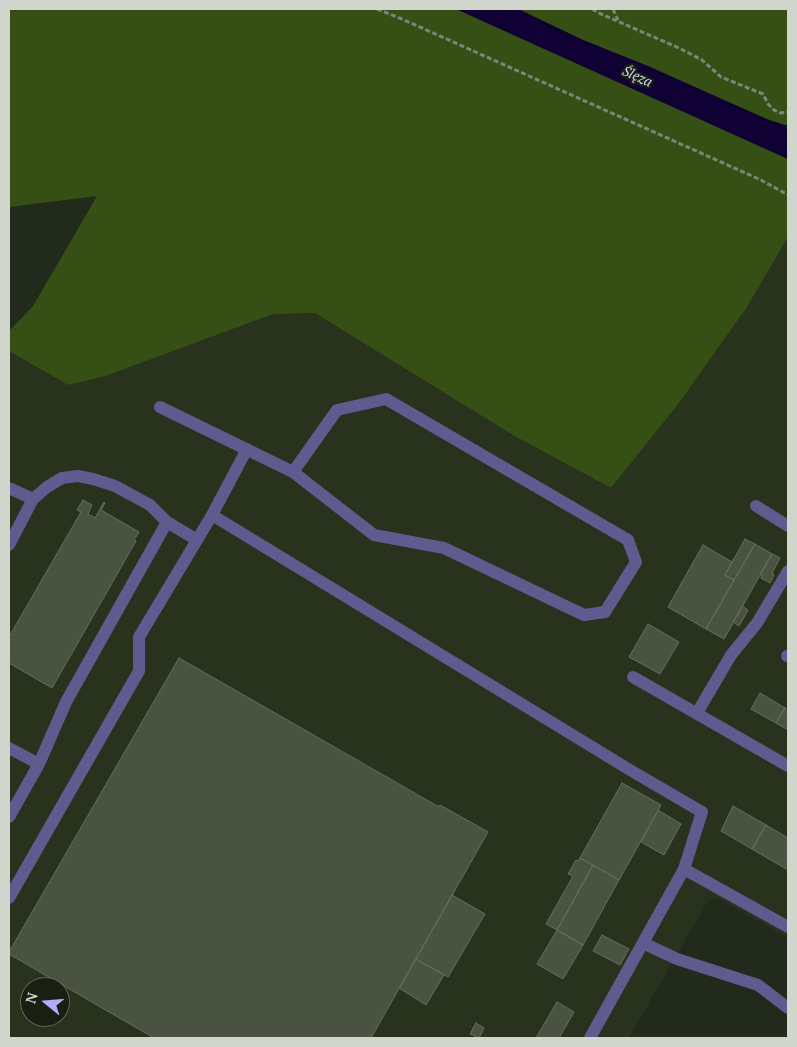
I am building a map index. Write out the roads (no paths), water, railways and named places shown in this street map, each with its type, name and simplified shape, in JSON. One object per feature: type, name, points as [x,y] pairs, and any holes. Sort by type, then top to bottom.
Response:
[{"type":"lane","points":[[160,407],[293,472],[374,535],[444,548],[584,615],[606,612],[636,562],[628,540],[386,399],[337,410],[293,472]]},
{"type":"lane","points":[[9,898],[139,671],[139,637],[212,515],[247,449]]},
{"type":"lane","points":[[9,544],[33,499],[47,487],[62,478],[78,476],[115,486],[150,505],[166,522],[197,540]]},
{"type":"lane","points":[[9,488],[33,499]]},
{"type":"lane","points":[[756,506],[788,526]]},
{"type":"lane","points":[[212,515],[621,765],[702,812],[684,869],[590,1038]]},
{"type":"lane","points":[[9,817],[39,764],[66,702],[166,522]]},
{"type":"lane","points":[[697,713],[731,654],[757,622],[788,571]]},
{"type":"lane","points":[[633,677],[788,766]]},
{"type":"lane","points":[[9,748],[39,764]]},
{"type":"lane","points":[[684,869],[788,926]]},
{"type":"lane","points":[[643,943],[677,959],[758,985],[788,1008]]},
{"type":"water","name":"Ślęza","points":[[456,9],[518,9],[583,40],[648,66],[769,120],[788,126],[788,159]]}]
